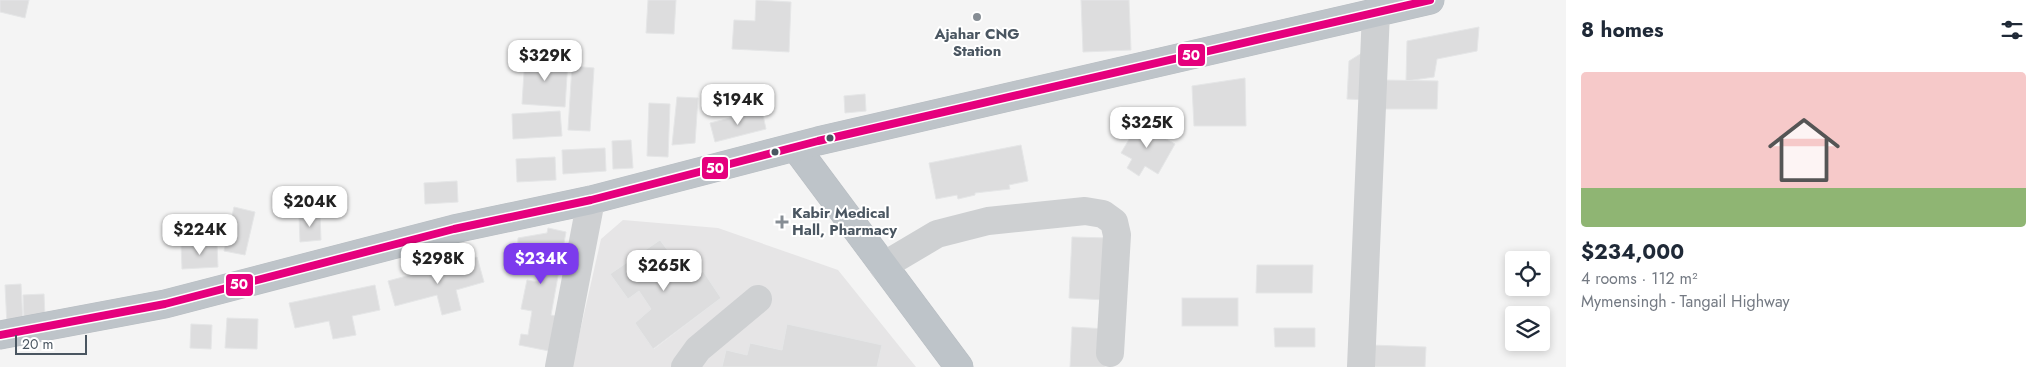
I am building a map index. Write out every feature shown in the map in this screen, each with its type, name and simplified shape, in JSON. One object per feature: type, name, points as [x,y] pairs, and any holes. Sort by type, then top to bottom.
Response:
[{"type":"highway","points":[[0,335],[164,304],[454,229],[592,200],[692,172],[796,148],[818,140],[1430,0]]},
{"type":"highway","points":[[796,148],[959,367]]},
{"type":"street","points":[[1361,367],[1376,12]]},
{"type":"street","points":[[559,367],[592,200]]},
{"type":"street","points":[[883,266],[937,234],[988,221],[1085,211],[1103,214],[1114,222],[1117,235],[1110,353]]},
{"type":"street","points":[[685,367],[698,349],[758,299]]},
{"type":"shaded area","points":[[623,220],[718,228],[838,270],[916,367],[877,367],[787,324],[782,350],[750,343],[747,355],[726,350],[722,367],[572,367],[601,239]],"holes":[[[660,240],[690,280],[703,271],[721,298],[654,349],[635,323],[651,309],[639,291],[628,299],[610,274]]]},
{"type":"building","points":[[0,0],[29,0],[25,18],[0,12]]},
{"type":"building","points":[[648,0],[676,0],[674,34],[646,33]]},
{"type":"building","points":[[756,0],[791,2],[789,52],[732,49],[734,20],[755,21]]},
{"type":"building","points":[[1081,0],[1129,0],[1131,50],[1083,52]]},
{"type":"building","points":[[1479,27],[1477,51],[1437,59],[1434,77],[1406,81],[1407,41]]},
{"type":"building","points":[[1370,48],[1368,100],[1347,99],[1349,61]]},
{"type":"building","points":[[525,57],[568,60],[565,107],[522,104]]},
{"type":"building","points":[[572,66],[594,68],[590,131],[568,130]]},
{"type":"building","points":[[1245,78],[1246,126],[1194,126],[1192,86]]},
{"type":"building","points":[[1382,80],[1438,81],[1437,109],[1382,109]]},
{"type":"building","points":[[865,94],[866,111],[845,113],[844,96]]},
{"type":"building","points":[[677,97],[698,98],[695,143],[672,145]]},
{"type":"building","points":[[649,103],[670,104],[668,157],[647,156]]},
{"type":"building","points":[[762,110],[766,129],[715,142],[710,123]]},
{"type":"building","points":[[560,111],[562,136],[513,139],[512,114]]},
{"type":"building","points":[[1141,119],[1163,132],[1161,136],[1175,144],[1158,174],[1145,166],[1139,176],[1127,168],[1132,159],[1121,153]]},
{"type":"building","points":[[631,140],[633,168],[613,169],[612,141]]},
{"type":"building","points":[[1021,145],[1028,181],[1009,185],[1010,189],[975,193],[975,195],[958,199],[957,195],[936,199],[929,163]]},
{"type":"building","points":[[605,148],[606,171],[563,174],[562,150]]},
{"type":"building","points":[[555,157],[556,180],[517,182],[516,159]]},
{"type":"building","points":[[457,181],[458,202],[425,204],[424,183]]},
{"type":"building","points":[[234,207],[255,212],[245,255],[224,251]]},
{"type":"building","points":[[320,215],[321,240],[300,242],[299,216]]},
{"type":"building","points":[[548,228],[566,232],[551,315],[556,316],[549,351],[519,345],[521,334],[528,335],[532,311],[521,309],[527,280],[538,282],[542,258],[517,264],[518,238],[547,233]]},
{"type":"building","points":[[1072,237],[1108,238],[1106,300],[1069,298]]},
{"type":"building","points":[[660,240],[690,280],[703,271],[721,298],[653,349],[635,323],[651,309],[639,291],[628,299],[610,274]]},
{"type":"building","points":[[217,243],[218,267],[182,269],[181,245]]},
{"type":"building","points":[[477,257],[484,282],[456,290],[461,310],[442,315],[437,295],[395,306],[388,281]]},
{"type":"building","points":[[1257,265],[1313,265],[1312,293],[1256,293]]},
{"type":"building","points":[[21,284],[23,324],[7,325],[5,285]]},
{"type":"building","points":[[375,285],[380,310],[352,316],[356,335],[333,339],[329,321],[295,328],[289,303]]},
{"type":"building","points":[[44,294],[45,318],[24,319],[23,295]]},
{"type":"building","points":[[1182,298],[1238,298],[1238,326],[1182,326]]},
{"type":"building","points":[[227,318],[258,319],[257,349],[225,348]]},
{"type":"building","points":[[191,324],[212,325],[211,349],[190,348]]},
{"type":"building","points":[[787,324],[882,345],[877,367],[722,367],[726,350],[747,355],[750,343],[782,350]]},
{"type":"building","points":[[1072,327],[1107,329],[1105,367],[1070,367]]},
{"type":"building","points":[[1274,328],[1315,328],[1315,347],[1275,347]]},
{"type":"building","points":[[1370,345],[1426,347],[1425,367],[1369,367]]},
{"type":"transit line","name":"50","points":[[0,335],[165,304],[454,229],[591,200],[818,141],[1430,0]]},
{"type":"place","name":"Ajahar CNG Station","points":[[977,17]]},
{"type":"place","name":"Kabir Medical Hall, Pharmacy","points":[[782,222]]}]
